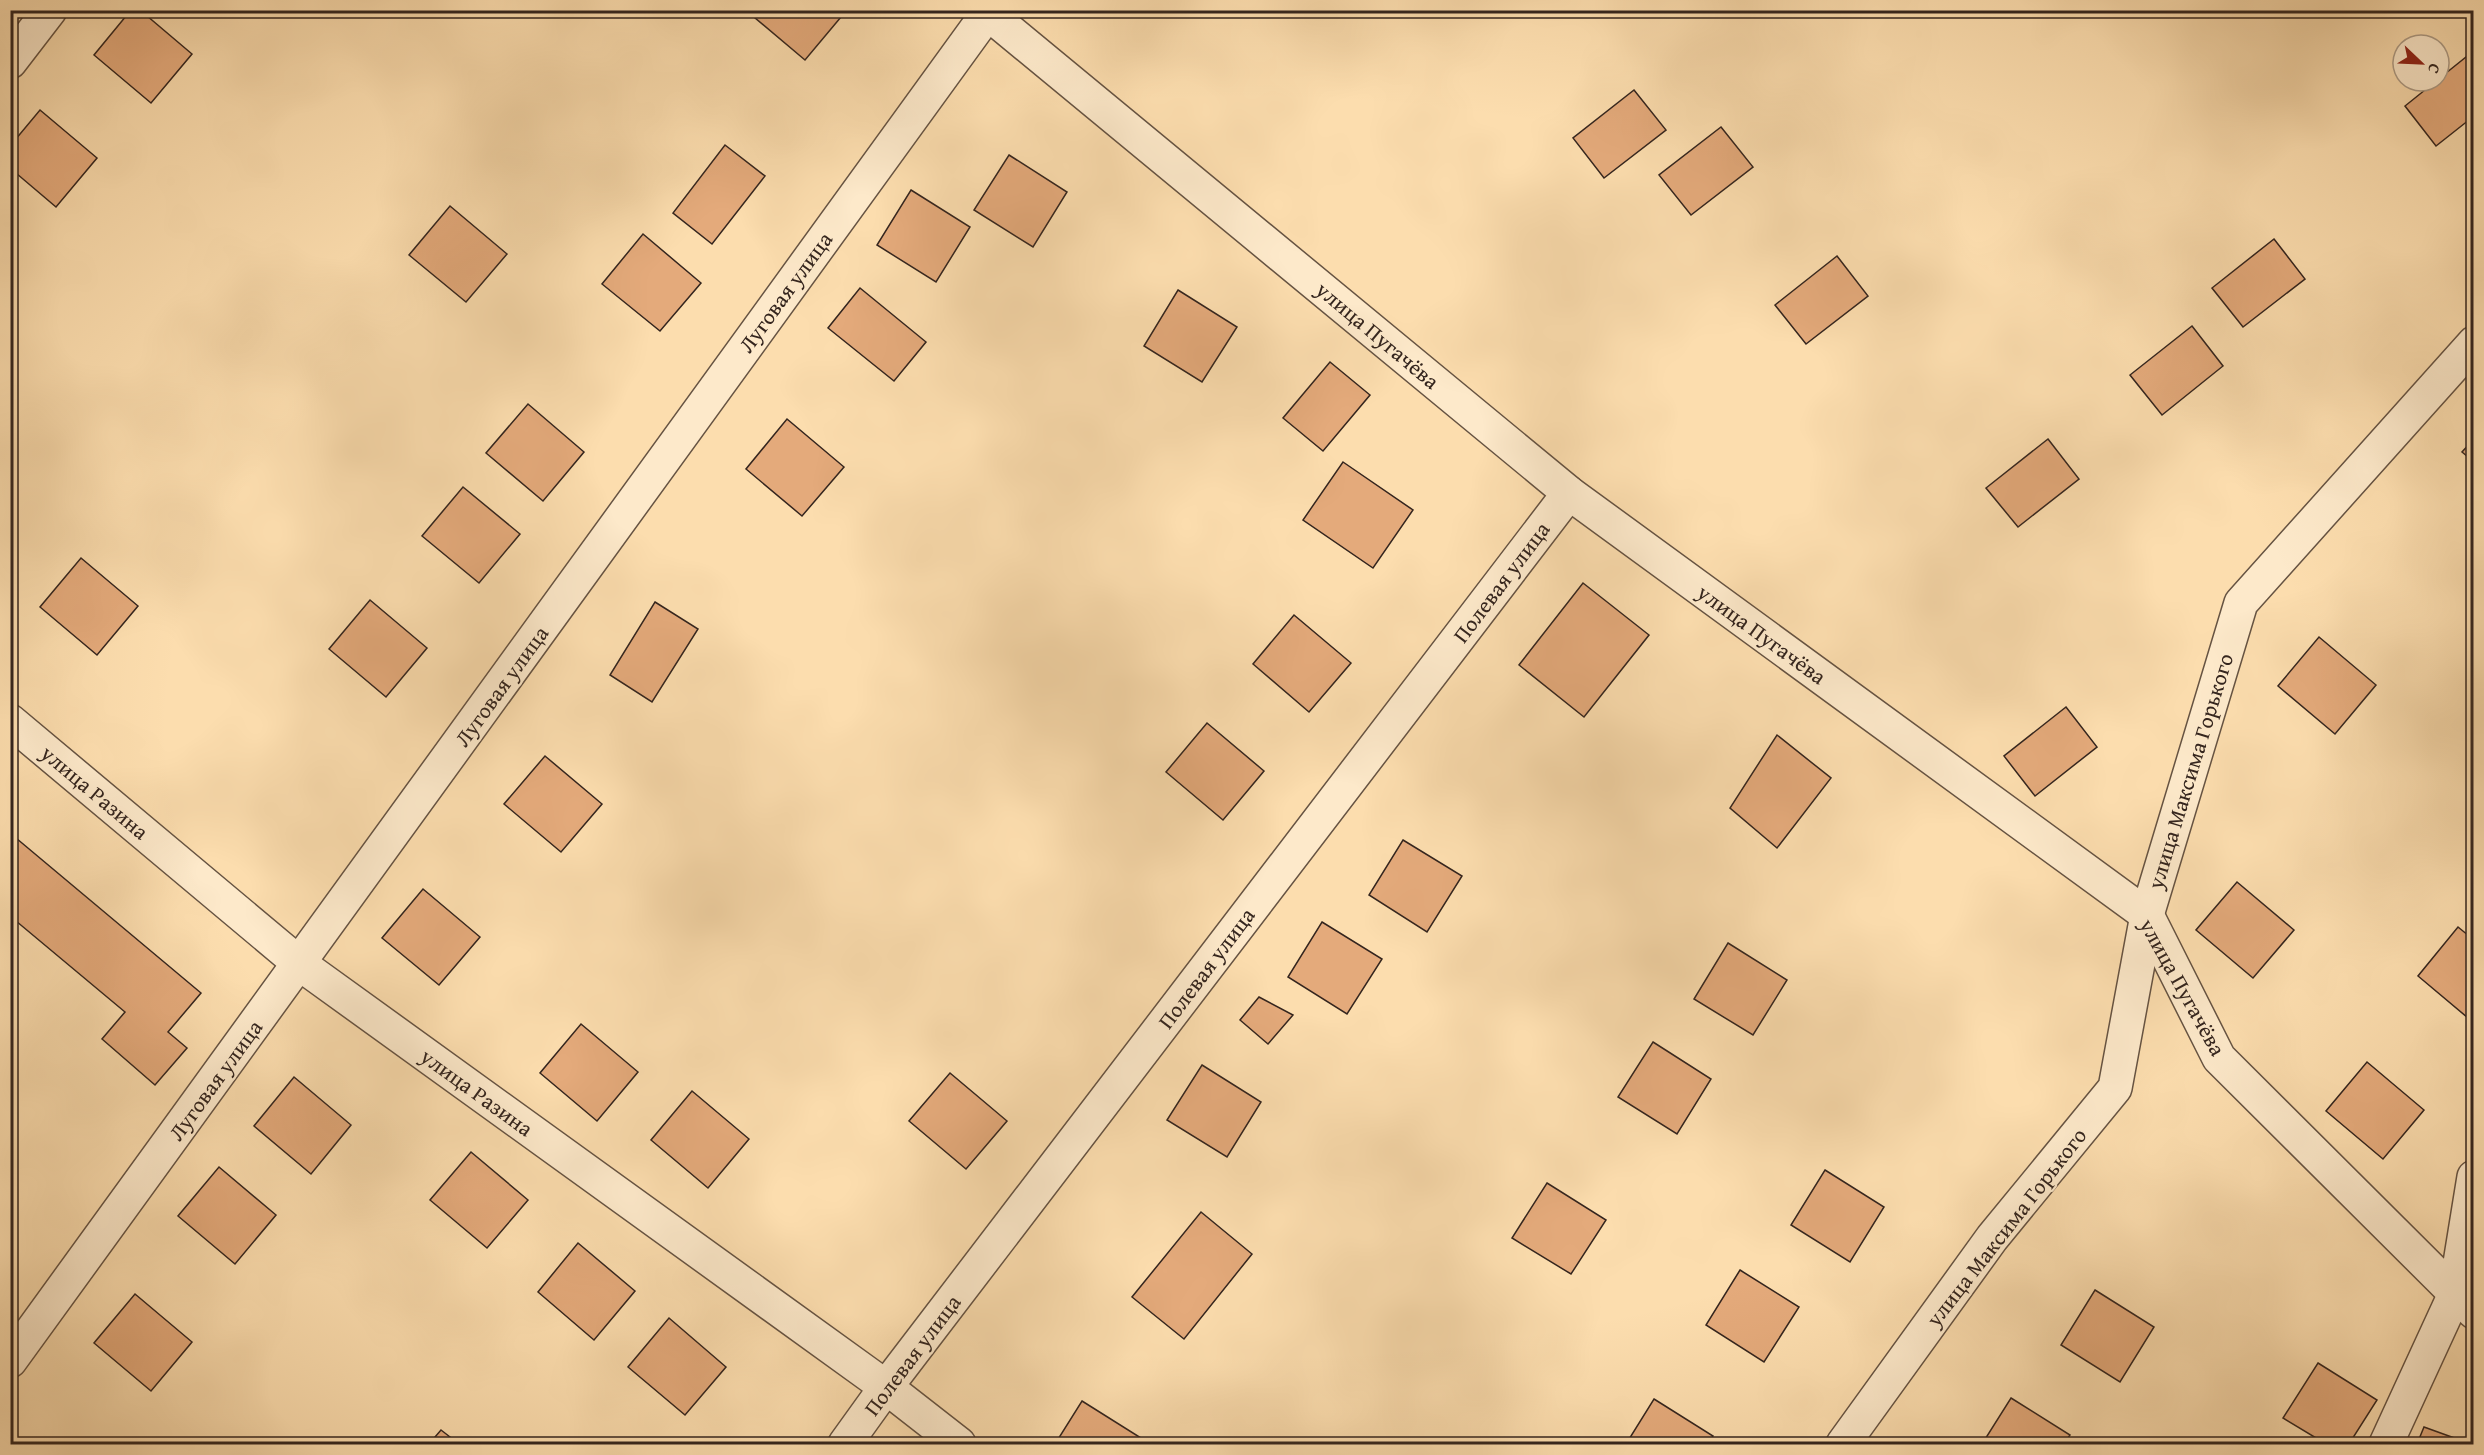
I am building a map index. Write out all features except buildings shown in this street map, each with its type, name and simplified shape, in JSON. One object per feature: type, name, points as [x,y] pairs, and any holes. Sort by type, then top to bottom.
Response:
[{"type":"street","points":[[10,62],[50,10]]},
{"type":"street","name":"улица Пугачёва","points":[[987,11],[1569,493],[2146,915],[2219,1058],[2464,1303]]},
{"type":"street","name":"Луговая улица","points":[[10,1361],[300,964],[987,11]]},
{"type":"street","name":"улица Максима Горького","points":[[1843,1444],[1992,1238],[2115,1088],[2146,915],[2241,603],[2474,344]]},
{"type":"street","name":"Полевая улица","points":[[845,1444],[886,1387],[1569,493]]},
{"type":"street","name":"улица Разина","points":[[10,721],[300,964],[886,1387],[959,1444]]},
{"type":"street","points":[[2386,1444],[2464,1303],[2474,1177]]}]
